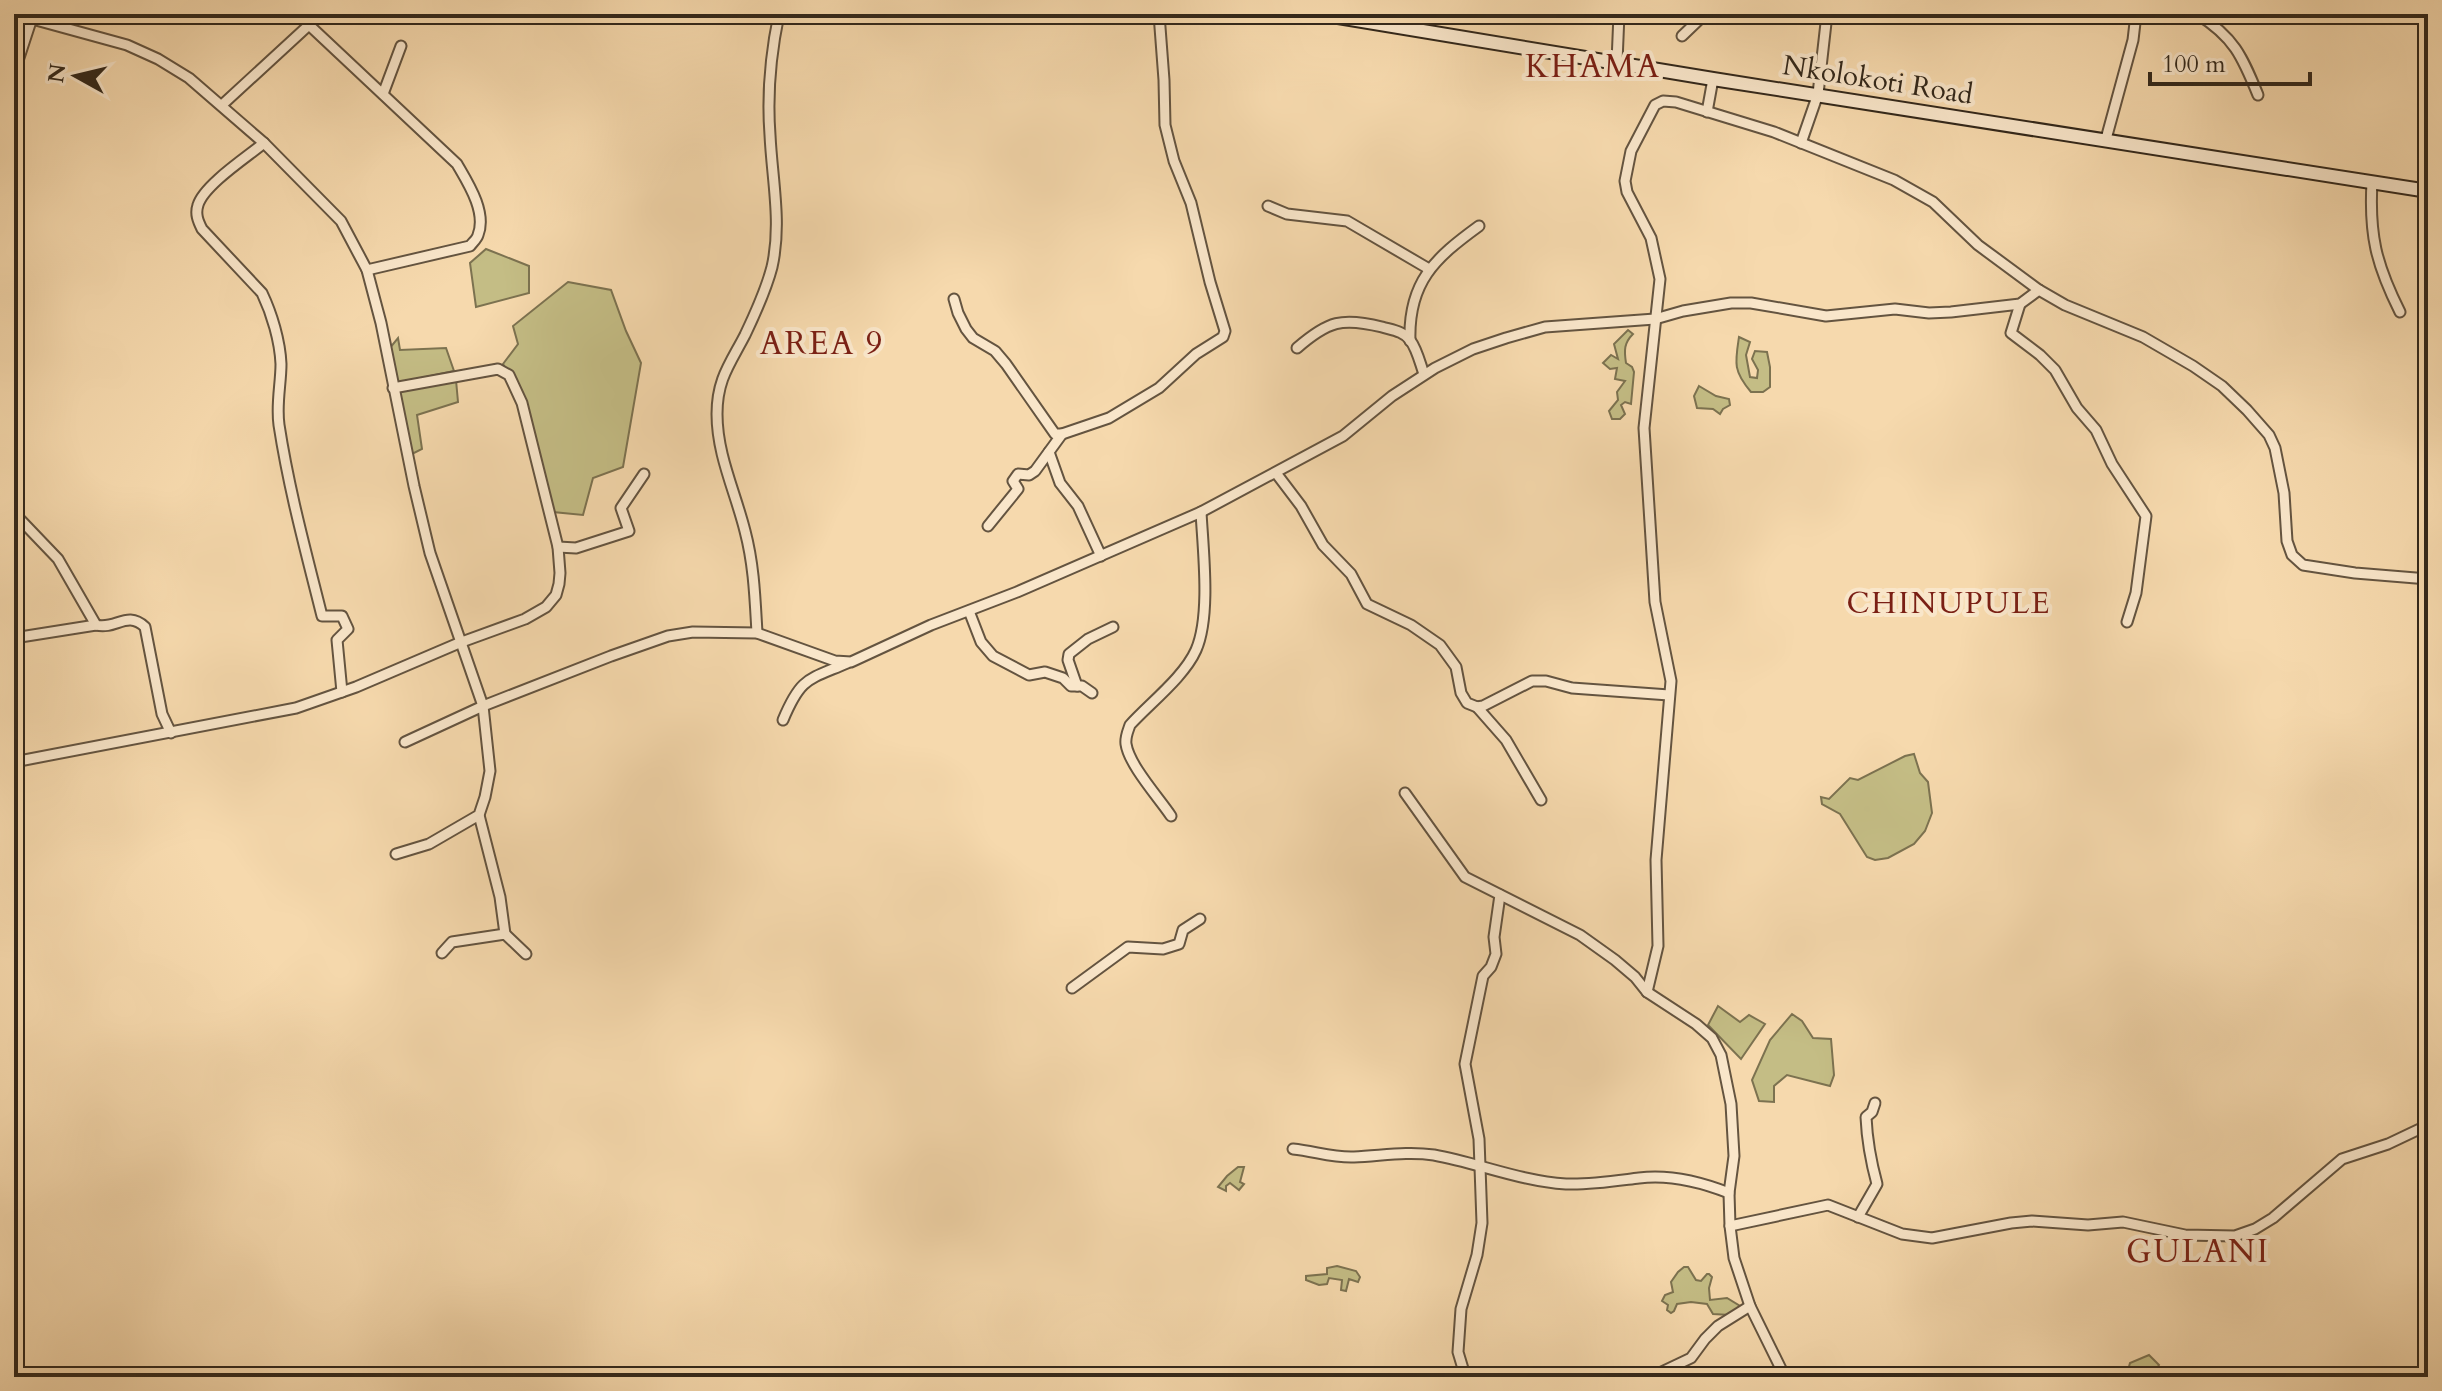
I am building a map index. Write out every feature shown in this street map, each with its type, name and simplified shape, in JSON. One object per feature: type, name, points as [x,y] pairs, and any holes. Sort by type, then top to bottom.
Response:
[{"type":"main road","name":"Nkolokoti Road","points":[[1320,14],[2428,191]]},
{"type":"street","points":[[14,14],[127,45],[189,78],[264,143],[341,221],[367,270],[430,553],[483,706],[490,771],[479,815],[500,897],[505,934],[526,954]]},
{"type":"street","points":[[222,105],[318,14]]},
{"type":"street","points":[[757,633],[753,567],[721,455],[717,414],[722,375],[744,337],[772,267],[777,215],[769,133],[772,61],[779,14]]},
{"type":"street","points":[[954,299],[958,313],[973,338],[995,351],[1037,406],[1052,432],[1062,434],[1109,418],[1159,388],[1196,354],[1223,337],[1225,331],[1191,203],[1168,141],[1159,14]]},
{"type":"street","points":[[1617,62],[1619,14]]},
{"type":"street","points":[[1682,36],[1705,14]]},
{"type":"street","points":[[1801,143],[1818,94],[1827,14]]},
{"type":"street","points":[[2106,139],[2133,40],[2136,14]]},
{"type":"street","points":[[2197,14],[2226,36],[2241,55],[2258,95]]},
{"type":"street","points":[[14,73],[32,18]]},
{"type":"street","points":[[309,25],[457,164],[473,192],[479,217],[478,235],[470,246],[367,270]]},
{"type":"street","points":[[383,94],[401,46]]},
{"type":"street","points":[[1707,112],[1713,79]]},
{"type":"street","points":[[1647,992],[1659,938],[1656,860],[1671,681],[1655,602],[1644,428],[1660,279],[1651,238],[1627,192],[1626,169],[1631,151],[1655,105],[1663,101],[1774,132],[1894,180],[1933,202],[1978,245],[2039,290],[2065,305],[2164,348],[2222,386],[2247,410],[2269,435],[2275,448],[2284,493],[2287,541],[2292,555],[2303,565],[2428,579]]},
{"type":"street","points":[[264,143],[206,191],[196,208],[202,229],[262,293],[268,305],[281,360],[277,400],[295,514],[322,616],[342,616],[348,629],[337,640],[342,692]]},
{"type":"street","points":[[2372,182],[2370,212],[2374,247],[2383,277],[2400,312]]},
{"type":"street","points":[[1268,206],[1287,214],[1347,221],[1429,269]]},
{"type":"street","points":[[1410,341],[1410,314],[1429,269],[1479,226]]},
{"type":"street","points":[[783,720],[793,697],[807,679],[1201,512],[1343,436],[1424,374],[1473,349],[1545,327],[1655,319],[1731,303],[1761,304],[1826,316],[1895,309],[1929,313],[2020,304],[2039,290]]},
{"type":"street","points":[[2020,304],[2011,333],[2055,370],[2077,408],[2096,430],[2112,464],[2146,516],[2136,593],[2127,622]]},
{"type":"street","points":[[1297,348],[1310,337],[1346,320],[1360,321],[1402,333],[1410,341],[1424,374]]},
{"type":"street","points":[[14,762],[283,711],[342,692],[525,619],[551,602],[556,595],[560,573],[558,547],[522,403],[509,375],[498,369],[393,388]]},
{"type":"street","points":[[988,526],[1018,489],[1013,481],[1018,474],[1029,475],[1035,471],[1062,434]]},
{"type":"street","points":[[1049,452],[1060,483],[1078,506],[1101,556]]},
{"type":"street","points":[[1276,473],[1301,506],[1323,545],[1351,574],[1367,604],[1411,625],[1440,645],[1456,667],[1461,693],[1467,703],[1477,707],[1506,740],[1541,800]]},
{"type":"street","points":[[558,547],[576,548],[629,531],[621,508],[644,474]]},
{"type":"street","points":[[1171,816],[1134,764],[1126,748],[1126,738],[1130,725],[1187,665],[1197,649],[1205,587],[1201,512]]},
{"type":"street","points":[[14,513],[58,559],[96,625]]},
{"type":"street","points":[[969,611],[981,642],[993,656],[1029,675],[1045,672],[1092,693]]},
{"type":"street","points":[[14,638],[138,620],[145,627],[162,714],[171,733]]},
{"type":"street","points":[[1077,686],[1068,660],[1069,654],[1088,639],[1113,627]]},
{"type":"street","points":[[405,742],[483,706],[668,636],[693,632],[757,633],[835,661],[851,662]]},
{"type":"street","points":[[1477,707],[1532,681],[1546,681],[1572,688],[1669,695]]},
{"type":"street","points":[[1405,793],[1465,877],[1580,935],[1635,977],[1647,992],[1712,1038],[1721,1055],[1733,1122],[1734,1156],[1729,1193],[1734,1258],[1750,1306],[1785,1377]]},
{"type":"street","points":[[396,854],[429,844],[479,815]]},
{"type":"street","points":[[1461,1377],[1464,1372],[1458,1352],[1461,1309],[1477,1255],[1482,1223],[1479,1139],[1465,1064],[1483,976],[1496,954],[1494,937],[1500,895]]},
{"type":"street","points":[[1072,988],[1128,947],[1163,949],[1179,944],[1183,930],[1200,919]]},
{"type":"street","points":[[442,953],[452,942],[505,934]]},
{"type":"street","points":[[1858,1217],[1877,1184],[1866,1131],[1866,1117],[1875,1103]]},
{"type":"street","points":[[1730,1226],[1822,1205],[1834,1206],[1903,1235],[1926,1238],[2032,1221],[2088,1225],[2123,1222],[2185,1235],[2235,1236],[2273,1218],[2342,1159],[2388,1144],[2428,1125]]},
{"type":"street","points":[[1293,1149],[1352,1157],[1394,1153],[1430,1155],[1527,1179],[1563,1183],[1679,1179],[1729,1193]]},
{"type":"street","points":[[1651,1377],[1691,1358],[1718,1326],[1750,1306]]},
{"type":"shaded area","points":[[486,249],[529,266],[529,293],[476,307],[470,263]]},
{"type":"shaded area","points":[[568,282],[611,290],[641,363],[623,467],[593,478],[583,515],[553,512],[526,401],[503,364],[518,344],[513,326]]},
{"type":"shaded area","points":[[1628,330],[1633,334],[1625,350],[1626,363],[1634,372],[1631,404],[1625,402],[1621,405],[1625,414],[1620,419],[1612,419],[1609,411],[1618,400],[1617,392],[1625,381],[1615,379],[1617,368],[1610,369],[1603,363],[1611,355],[1618,359],[1614,344]]},
{"type":"shaded area","points":[[1739,337],[1750,342],[1746,355],[1750,377],[1757,378],[1758,370],[1752,359],[1755,351],[1767,352],[1770,387],[1763,392],[1751,392],[1738,372]]},
{"type":"shaded area","points":[[398,338],[400,350],[446,348],[454,371],[397,383],[389,349]]},
{"type":"shaded area","points":[[456,380],[458,402],[417,415],[422,449],[412,454],[399,392]]},
{"type":"shaded area","points":[[1699,386],[1716,396],[1729,399],[1730,405],[1720,414],[1713,409],[1697,408],[1694,396]]},
{"type":"shaded area","points":[[1914,754],[1920,773],[1928,782],[1932,813],[1925,831],[1914,844],[1888,858],[1875,860],[1867,857],[1840,814],[1822,804],[1821,797],[1829,799],[1850,778],[1858,780]]},
{"type":"shaded area","points":[[1718,1006],[1740,1022],[1749,1015],[1765,1024],[1741,1059],[1708,1025]]},
{"type":"shaded area","points":[[1792,1014],[1802,1021],[1813,1038],[1831,1039],[1834,1075],[1830,1086],[1787,1075],[1774,1086],[1774,1102],[1759,1101],[1752,1080],[1770,1040]]},
{"type":"shaded area","points":[[1238,1167],[1244,1167],[1240,1182],[1244,1184],[1239,1190],[1230,1183],[1226,1191],[1218,1187],[1227,1176]]},
{"type":"shaded area","points":[[1337,1266],[1356,1271],[1360,1277],[1358,1282],[1349,1279],[1346,1291],[1341,1290],[1342,1280],[1329,1278],[1327,1284],[1319,1285],[1306,1280],[1306,1276],[1327,1274],[1327,1268]]},
{"type":"shaded area","points":[[1684,1267],[1688,1267],[1696,1280],[1701,1281],[1707,1274],[1712,1277],[1710,1300],[1727,1298],[1740,1306],[1730,1315],[1713,1314],[1707,1304],[1691,1302],[1677,1304],[1671,1313],[1662,1301],[1665,1295],[1673,1292],[1671,1282]]},
{"type":"shaded area","points":[[2149,1355],[2159,1365],[2152,1377],[2132,1377],[2128,1370],[2130,1363]]},
{"type":"district","name":"KHAMA","points":[[1593,66]]},
{"type":"district","name":"AREA 9","points":[[822,343]]},
{"type":"district","name":"CHINUPULE","points":[[1949,603]]},
{"type":"district","name":"GULANI","points":[[2198,1251]]}]
